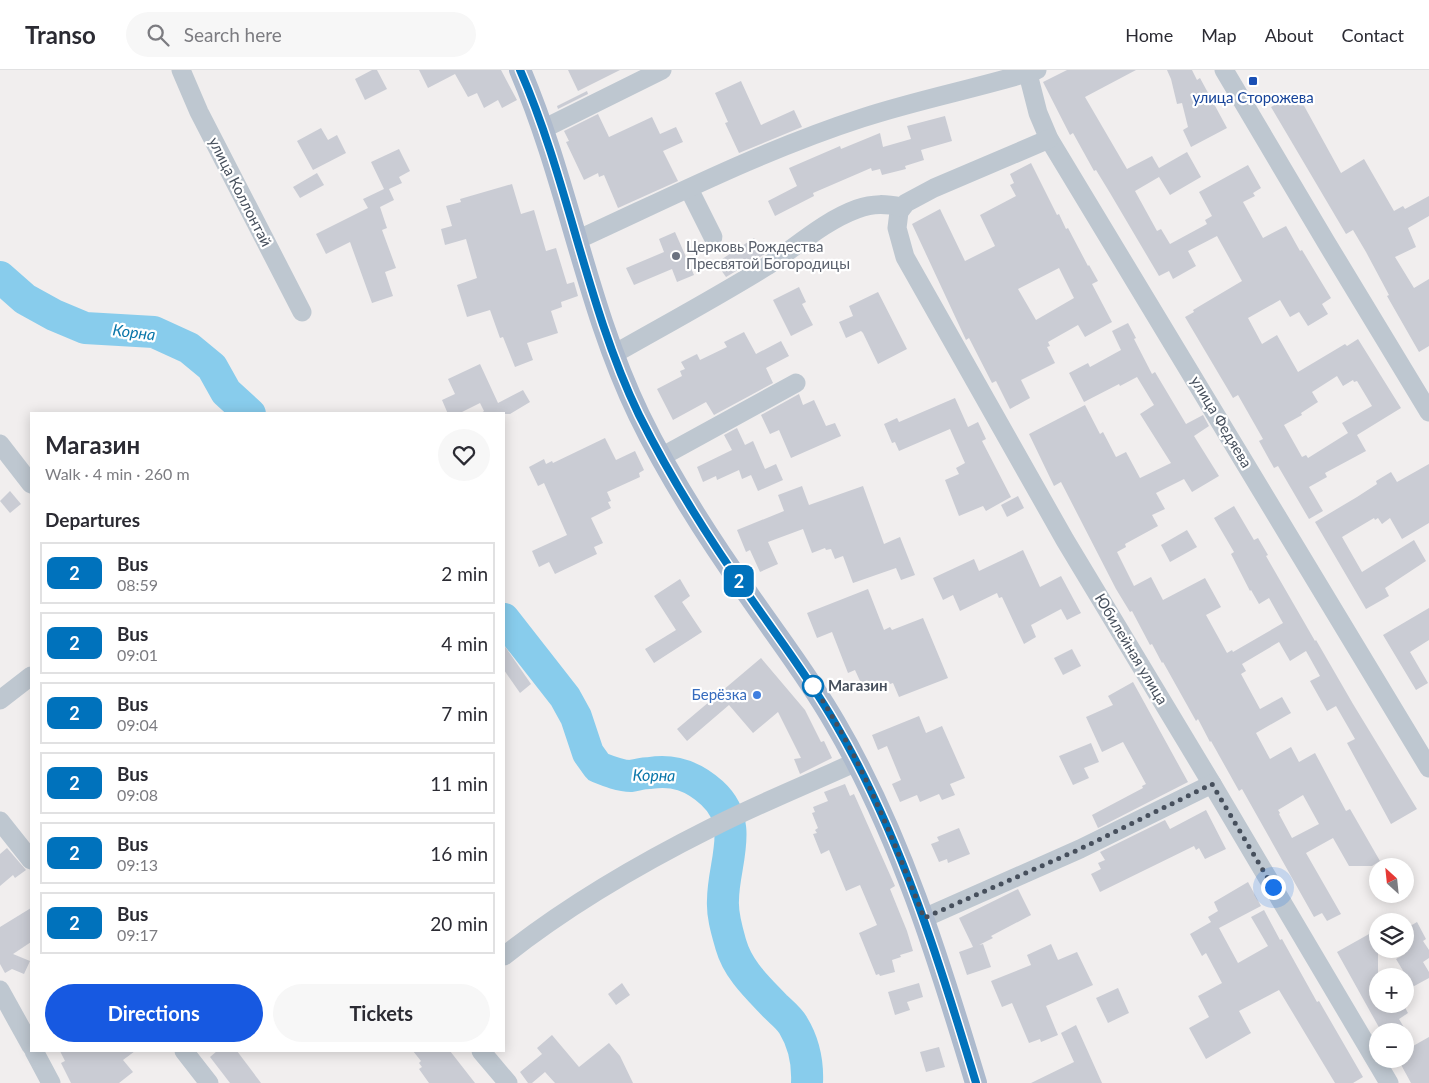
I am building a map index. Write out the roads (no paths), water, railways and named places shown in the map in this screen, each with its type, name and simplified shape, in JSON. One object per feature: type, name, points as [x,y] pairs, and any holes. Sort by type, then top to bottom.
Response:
[{"type":"main road","points":[[520,70],[543,129],[614,354],[638,413],[676,484],[719,552],[816,691],[856,762],[902,863],[924,918],[976,1083]]},
{"type":"street","name":"улица Коллонтай","points":[[181,70],[199,112],[302,312]]},
{"type":"street","points":[[543,129],[662,70]]},
{"type":"street","points":[[1224,70],[1320,234],[1429,412]]},
{"type":"street","points":[[577,240],[761,154],[861,118],[1030,71]]},
{"type":"street","name":"улица Федяева","points":[[1030,71],[1038,113],[1049,139],[1429,768]]},
{"type":"street","points":[[614,354],[727,291],[831,222],[855,210],[871,204],[885,203],[902,207],[920,195],[1049,139]]},
{"type":"street","points":[[689,188],[713,237]]},
{"type":"street","name":"Юбилейная улица","points":[[902,207],[897,219],[897,228],[905,258],[914,276],[1065,540],[1212,784],[1382,1081]]},
{"type":"street","points":[[661,457],[796,383]]},
{"type":"street","points":[[0,444],[30,483]]},
{"type":"street","points":[[0,700],[30,677]]},
{"type":"street","points":[[505,955],[522,941],[606,886],[710,828],[856,762]]},
{"type":"street","points":[[924,918],[1080,849],[1212,784]]},
{"type":"street","points":[[0,821],[30,859]]},
{"type":"street","points":[[0,990],[30,1044]]},
{"type":"street","points":[[35,1052],[51,1083]]},
{"type":"street","points":[[185,1052],[209,1083]]},
{"type":"street","points":[[482,1052],[508,1083]]},
{"type":"waterway","name":"Корна","points":[[0,277],[25,299],[54,315],[85,328],[154,332],[189,348],[212,367],[226,392],[248,412]]},
{"type":"waterway","name":"Корна","points":[[505,620],[565,697],[576,717],[588,753],[598,767],[627,776],[659,772],[683,775],[705,787],[722,805],[728,818],[730,831],[723,906],[731,945],[738,963],[749,978],[789,1020],[797,1032],[807,1068],[807,1083]]},
{"type":"place","name":"улица Сторожева","points":[[1253,81]]},
{"type":"place","name":"Церковь Рождества Пресвятой Богородицы","points":[[676,256]]},
{"type":"place","name":"Магазин","points":[[813,686]]},
{"type":"place","name":"Берёзка","points":[[757,695]]}]
